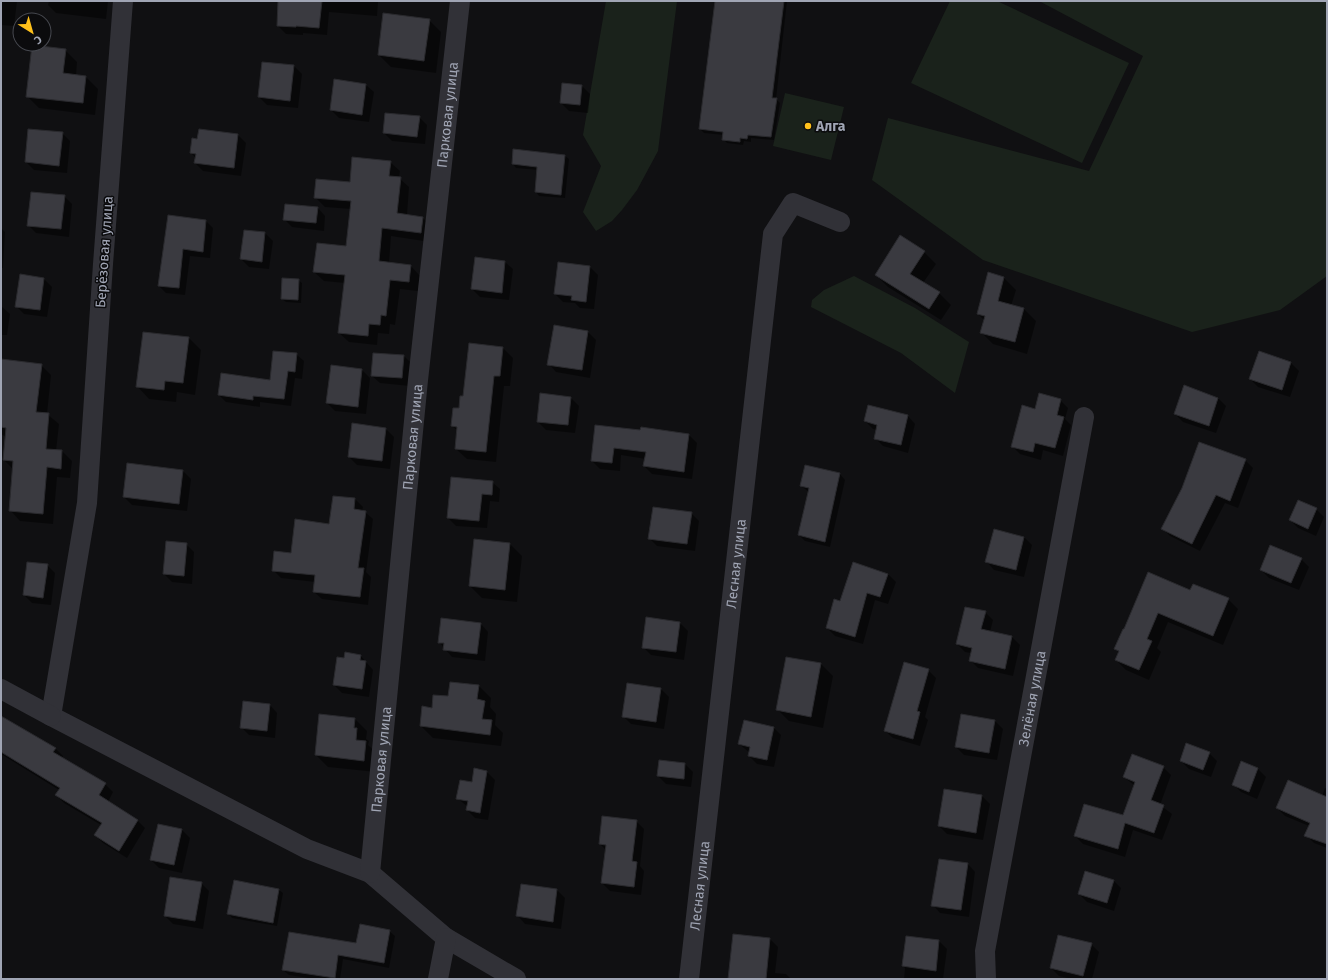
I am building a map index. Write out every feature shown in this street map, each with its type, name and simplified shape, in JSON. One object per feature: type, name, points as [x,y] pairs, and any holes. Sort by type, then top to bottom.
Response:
[{"type":"street","name":"Берёзовая улица","points":[[51,716],[87,503],[102,264],[123,1]]},
{"type":"street","name":"Парковая улица","points":[[370,873],[418,380],[460,1]]},
{"type":"street","name":"Лесная улица","points":[[690,979],[773,234],[793,204],[840,222]]},
{"type":"street","name":"Зелёная улица","points":[[986,979],[985,951],[1084,417]]},
{"type":"street","points":[[1,690],[307,849],[370,873],[446,938],[516,979]]},
{"type":"street","points":[[438,979],[446,938]]},
{"type":"shaded area","points":[[606,1],[677,1],[658,151],[637,190],[622,210],[612,221],[596,231],[583,212],[601,166],[583,135]]},
{"type":"shaded area","points":[[950,1],[997,1],[1129,63],[1082,163],[911,83]]},
{"type":"shaded area","points":[[1039,1],[1327,1],[1327,276],[1280,310],[1192,332],[983,260],[872,180],[888,118],[1089,171],[1143,56]]},
{"type":"shaded area","name":"Алга","points":[[785,93],[844,107],[831,160],[773,146]]},
{"type":"shaded area","points":[[854,276],[915,308],[969,342],[955,393],[901,353],[811,307],[812,300],[824,290]]},
{"type":"building","points":[[278,1],[322,1],[319,28],[277,26]]},
{"type":"building","points":[[715,1],[784,1],[772,98],[777,98],[771,137],[748,135],[747,139],[740,138],[740,142],[722,140],[723,132],[699,129]]},
{"type":"building","points":[[383,13],[430,19],[424,61],[378,55]]},
{"type":"building","points":[[52,47],[66,49],[63,73],[86,76],[83,103],[26,97],[31,52],[52,52]]},
{"type":"building","points":[[262,62],[294,65],[290,101],[258,97]]},
{"type":"building","points":[[334,79],[366,84],[362,115],[330,110]]},
{"type":"building","points":[[562,83],[582,85],[580,105],[560,103]]},
{"type":"building","points":[[385,113],[420,116],[417,137],[383,133]]},
{"type":"building","points":[[28,129],[63,132],[59,166],[25,162]]},
{"type":"building","points":[[199,129],[238,134],[234,168],[194,163],[196,154],[190,153],[192,138],[197,139]]},
{"type":"building","points":[[513,149],[565,155],[561,195],[535,192],[537,167],[512,164]]},
{"type":"building","points":[[352,157],[391,161],[389,176],[401,177],[397,213],[423,217],[421,233],[382,228],[379,261],[411,265],[409,282],[390,280],[386,316],[381,315],[380,325],[369,324],[368,336],[338,333],[345,275],[313,272],[317,243],[346,246],[351,201],[314,198],[316,179],[350,182]]},
{"type":"building","points":[[31,192],[65,195],[61,229],[27,226]]},
{"type":"building","points":[[285,204],[318,207],[316,223],[283,220]]},
{"type":"building","points":[[168,215],[206,220],[203,252],[183,249],[179,288],[158,286]]},
{"type":"building","points":[[244,230],[265,232],[262,262],[240,259]]},
{"type":"building","points":[[900,235],[925,251],[910,274],[940,292],[929,309],[875,275]]},
{"type":"building","points":[[475,257],[505,261],[502,293],[471,289]]},
{"type":"building","points":[[558,262],[590,266],[586,302],[571,300],[572,296],[554,294]]},
{"type":"building","points":[[988,272],[1004,277],[998,301],[1024,308],[1015,342],[980,333],[985,316],[977,314]]},
{"type":"building","points":[[20,274],[44,278],[40,310],[15,307]]},
{"type":"building","points":[[282,278],[299,279],[298,300],[281,299]]},
{"type":"building","points":[[554,325],[588,331],[582,370],[547,365]]},
{"type":"building","points":[[143,332],[189,337],[183,383],[165,381],[164,390],[136,387]]},
{"type":"building","points":[[469,343],[503,347],[500,376],[494,376],[486,452],[455,449],[457,427],[451,426],[453,408],[459,408],[460,396],[463,396]]},
{"type":"building","points":[[273,351],[297,353],[295,372],[288,371],[284,399],[253,396],[253,400],[218,395],[221,373],[270,380]]},
{"type":"building","points":[[1259,351],[1291,362],[1282,390],[1249,379]]},
{"type":"building","points":[[373,353],[404,355],[402,378],[371,376]]},
{"type":"building","points":[[1,359],[42,364],[36,412],[49,413],[46,449],[62,450],[61,469],[47,467],[43,514],[9,511],[13,461],[3,460],[6,428],[1,427]]},
{"type":"building","points":[[331,365],[362,369],[358,407],[326,403]]},
{"type":"building","points":[[1184,385],[1218,398],[1209,426],[1174,414]]},
{"type":"building","points":[[540,393],[571,397],[568,425],[537,422]]},
{"type":"building","points":[[1039,393],[1061,399],[1057,415],[1064,417],[1055,448],[1035,443],[1033,452],[1011,447],[1022,405],[1035,409]]},
{"type":"building","points":[[868,405],[908,415],[901,445],[874,439],[877,425],[864,421]]},
{"type":"building","points":[[352,423],[386,428],[382,461],[348,457]]},
{"type":"building","points":[[595,425],[640,430],[641,427],[689,434],[684,472],[643,466],[646,452],[614,448],[612,463],[591,461]]},
{"type":"building","points":[[1199,442],[1246,459],[1230,501],[1216,495],[1192,544],[1161,529],[1182,488]]},
{"type":"building","points":[[127,463],[183,470],[179,504],[123,497]]},
{"type":"building","points":[[805,465],[840,473],[825,542],[798,535],[809,488],[800,486]]},
{"type":"building","points":[[451,477],[493,481],[492,495],[482,494],[479,521],[447,518]]},
{"type":"building","points":[[333,496],[355,498],[354,509],[366,511],[358,568],[364,568],[360,597],[313,592],[315,575],[272,571],[274,551],[291,553],[295,519],[329,524]]},
{"type":"building","points":[[1298,500],[1317,508],[1308,529],[1289,520]]},
{"type":"building","points":[[653,507],[692,512],[687,544],[648,539]]},
{"type":"building","points":[[994,529],[1024,537],[1016,570],[985,562]]},
{"type":"building","points":[[474,539],[510,543],[505,590],[469,586]]},
{"type":"building","points":[[166,541],[187,543],[184,576],[163,574]]},
{"type":"building","points":[[1270,545],[1302,558],[1291,583],[1260,570]]},
{"type":"building","points":[[27,562],[48,564],[43,598],[23,595]]},
{"type":"building","points":[[853,562],[888,574],[880,597],[867,593],[855,637],[826,628],[834,599],[840,601]]},
{"type":"building","points":[[1148,572],[1190,590],[1193,584],[1229,598],[1213,636],[1158,613],[1147,639],[1152,641],[1139,670],[1115,660],[1119,651],[1114,649]]},
{"type":"building","points":[[965,607],[986,611],[981,629],[1012,636],[1005,669],[969,661],[972,648],[956,644]]},
{"type":"building","points":[[646,617],[680,622],[676,652],[642,648]]},
{"type":"building","points":[[441,618],[481,623],[477,654],[443,650],[444,643],[438,643]]},
{"type":"building","points":[[345,652],[361,655],[360,660],[366,661],[362,689],[333,685],[337,657],[344,658]]},
{"type":"building","points":[[786,657],[821,663],[811,717],[776,710]]},
{"type":"building","points":[[904,662],[929,669],[917,711],[920,712],[913,739],[884,731]]},
{"type":"building","points":[[450,682],[479,685],[477,699],[485,701],[482,719],[492,720],[490,735],[420,726],[422,706],[432,708],[433,695],[448,696]]},
{"type":"building","points":[[627,683],[661,688],[656,722],[622,717]]},
{"type":"building","points":[[243,701],[270,704],[267,731],[240,728]]},
{"type":"building","points":[[319,714],[355,718],[354,728],[357,728],[356,740],[366,741],[364,761],[315,755]]},
{"type":"building","points":[[961,714],[995,720],[989,753],[955,747]]},
{"type":"building","points":[[1,716],[56,748],[53,752],[106,783],[99,795],[138,820],[119,851],[94,835],[102,823],[55,795],[60,788],[1,752]]},
{"type":"building","points":[[744,720],[774,727],[767,760],[748,756],[750,747],[738,744]]},
{"type":"building","points":[[1186,743],[1210,752],[1203,770],[1180,761]]},
{"type":"building","points":[[1132,754],[1164,766],[1151,800],[1164,805],[1154,833],[1125,823],[1118,849],[1074,836],[1084,804],[1123,815],[1135,782],[1123,777]]},
{"type":"building","points":[[659,760],[685,763],[684,779],[657,776]]},
{"type":"building","points":[[1241,761],[1258,768],[1249,792],[1232,785]]},
{"type":"building","points":[[474,768],[487,771],[480,813],[466,810],[468,801],[456,799],[460,780],[472,782]]},
{"type":"building","points":[[1288,780],[1327,797],[1327,844],[1304,836],[1310,823],[1276,808]]},
{"type":"building","points":[[944,789],[982,795],[976,833],[938,826]]},
{"type":"building","points":[[602,816],[637,820],[632,861],[637,862],[634,887],[601,883],[606,845],[599,844]]},
{"type":"building","points":[[158,824],[182,829],[174,865],[150,860]]},
{"type":"building","points":[[939,859],[968,863],[961,910],[931,906]]},
{"type":"building","points":[[1085,871],[1114,880],[1107,903],[1078,894]]},
{"type":"building","points":[[170,877],[202,882],[195,921],[164,916]]},
{"type":"building","points":[[234,880],[279,889],[273,923],[227,914]]},
{"type":"building","points":[[521,884],[557,889],[553,922],[516,916]]},
{"type":"building","points":[[360,924],[390,930],[384,963],[338,955],[335,978],[282,970],[289,932],[356,943]]},
{"type":"building","points":[[733,934],[770,938],[766,979],[728,979]]},
{"type":"building","points":[[1058,935],[1092,943],[1083,976],[1050,968]]},
{"type":"building","points":[[906,936],[939,940],[936,971],[902,966]]},
{"type":"place","name":"Алга","points":[[808,126]]}]
